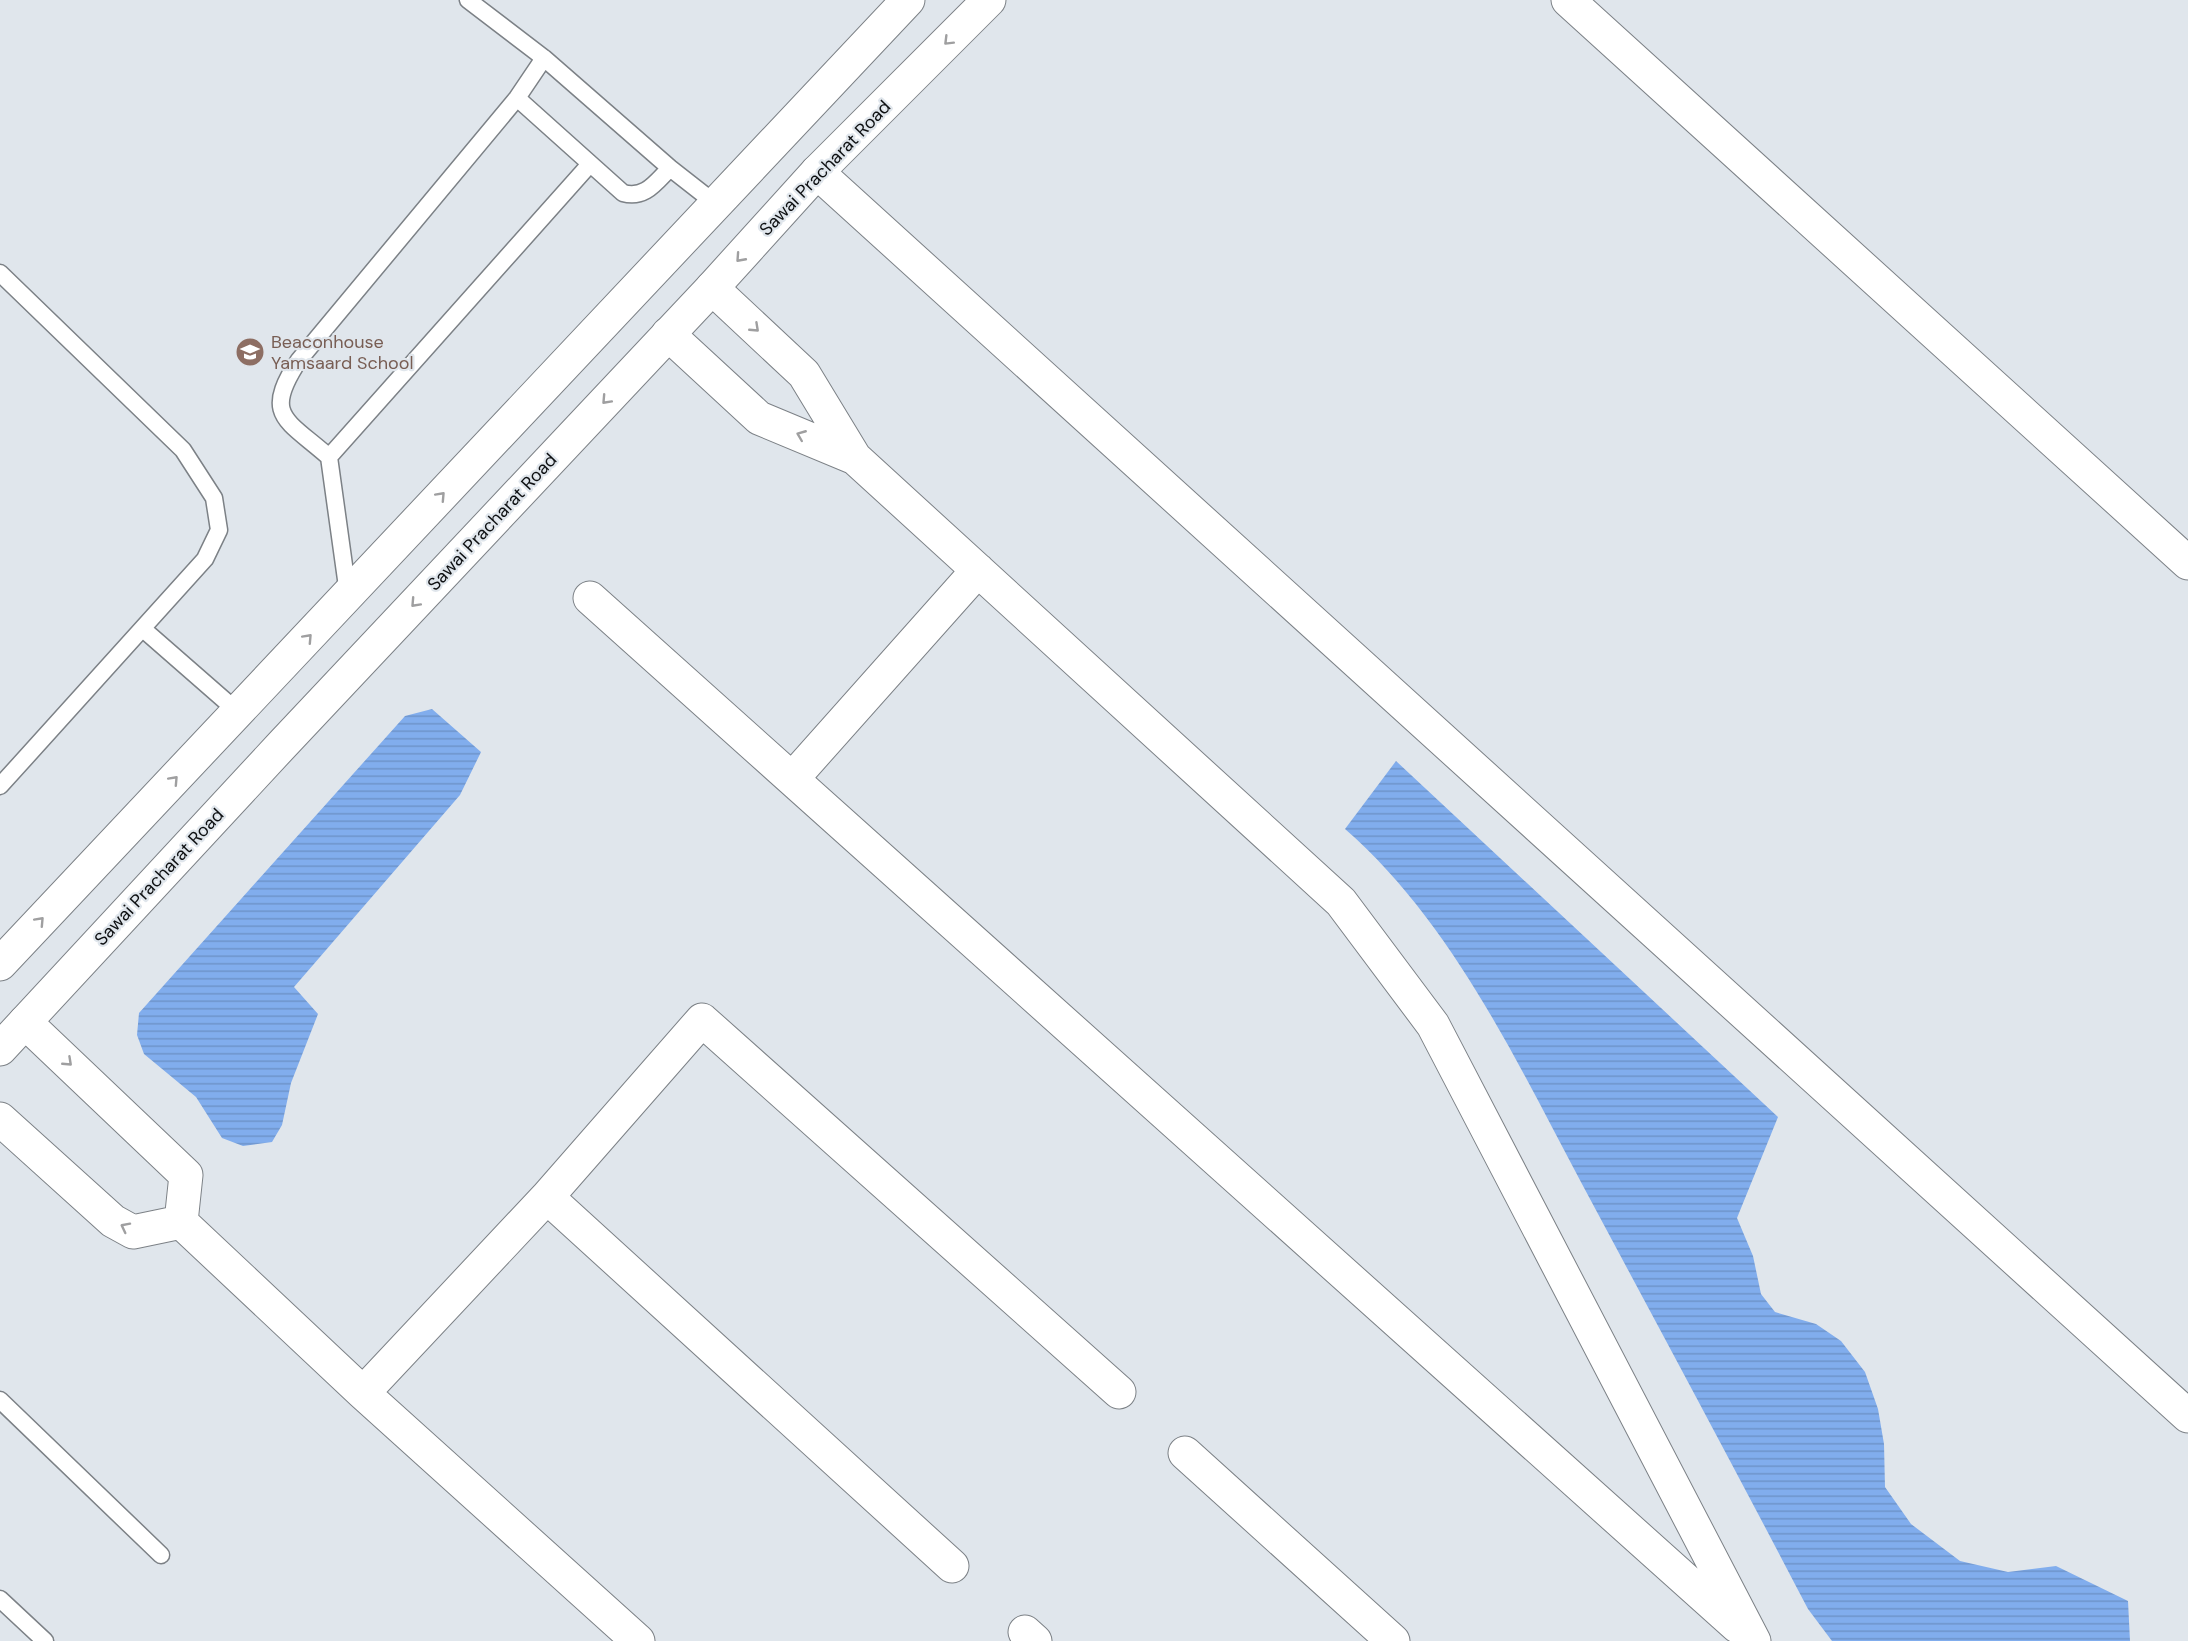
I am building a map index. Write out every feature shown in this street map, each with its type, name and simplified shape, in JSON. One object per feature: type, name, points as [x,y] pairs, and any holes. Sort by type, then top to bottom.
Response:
[{"type":"street","points":[[0,964],[908,0]]},
{"type":"street","name":"Sawai Pracharat Road","points":[[0,1049],[712,288],[817,172],[989,0]]},
{"type":"street","points":[[1568,0],[2188,563]]},
{"type":"street","points":[[817,172],[2188,1416]]},
{"type":"street","points":[[712,288],[804,374],[855,458],[1341,902],[1433,1025],[1753,1640]]},
{"type":"street","points":[[668,334],[759,418],[855,458]]},
{"type":"street","points":[[792,779],[978,570]]},
{"type":"street","points":[[590,598],[1753,1640]]},
{"type":"street","points":[[363,1393],[547,1197],[702,1020],[1119,1392]]},
{"type":"street","points":[[25,1022],[186,1175],[181,1222]]},
{"type":"street","points":[[0,1119],[113,1221],[133,1232],[181,1222]]},
{"type":"street","points":[[547,1197],[952,1566]]},
{"type":"street","points":[[181,1222],[363,1393],[638,1641]]},
{"type":"street","points":[[1185,1453],[1393,1641]]},
{"type":"lane","points":[[468,0],[544,58],[670,168],[716,204]]},
{"type":"lane","points":[[348,594],[329,457],[284,417],[279,400],[285,381],[299,360],[517,98],[544,58]]},
{"type":"lane","points":[[517,98],[623,193],[635,196],[646,192],[670,168]]},
{"type":"lane","points":[[329,457],[590,164]]},
{"type":"lane","points":[[0,273],[183,450],[214,498],[219,530],[205,559],[0,786]]},
{"type":"lane","points":[[142,629],[238,712]]},
{"type":"lane","points":[[0,1400],[161,1555]]},
{"type":"lane","points":[[0,1599],[45,1641]]},
{"type":"water","points":[[432,709],[481,752],[460,795],[294,987],[318,1014],[291,1083],[282,1125],[272,1142],[243,1146],[222,1138],[196,1097],[144,1054],[137,1035],[139,1013],[405,716]]},
{"type":"water","points":[[1396,761],[1778,1117],[1737,1218],[1753,1256],[1761,1294],[1775,1312],[1816,1324],[1841,1341],[1865,1372],[1878,1409],[1884,1444],[1885,1487],[1911,1524],[1960,1561],[2008,1572],[2056,1566],[2128,1601],[2130,1641],[1832,1641],[1808,1609],[1532,1090],[1479,995],[1418,906],[1383,866],[1345,829]]},
{"type":"place","name":"Beaconhouse Yamsaard School","points":[[250,352]]}]
